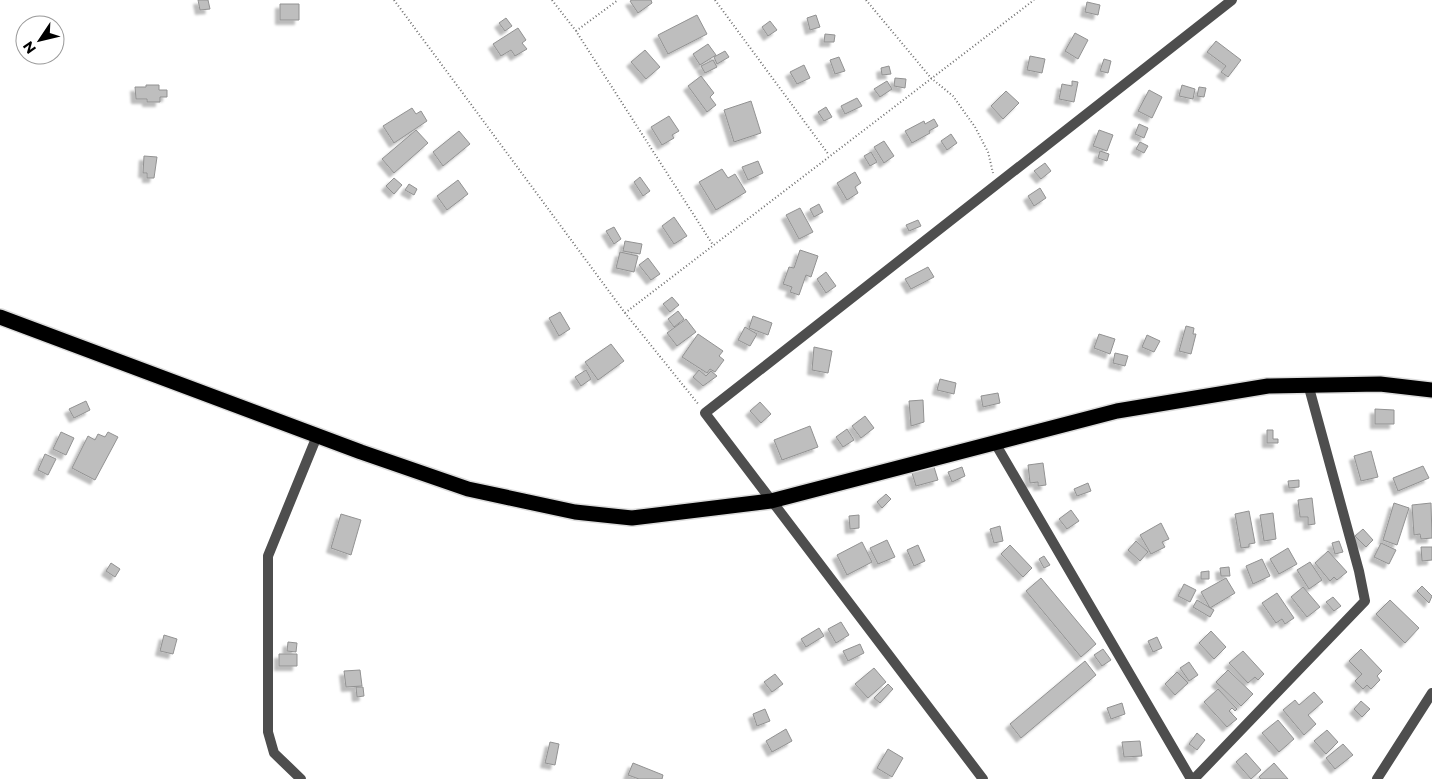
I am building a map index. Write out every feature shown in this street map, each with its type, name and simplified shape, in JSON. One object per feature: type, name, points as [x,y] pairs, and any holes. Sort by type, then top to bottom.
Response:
[{"type":"highway","points":[[0,318],[317,436],[468,489],[575,512],[632,518],[771,501],[1117,411],[1268,386],[1380,384],[1432,390]]},
{"type":"street","points":[[983,779],[705,412],[1232,0]]},
{"type":"street","points":[[995,443],[1193,779],[1365,601],[1360,571],[1308,384]]},
{"type":"street","points":[[301,779],[274,753],[268,732],[268,556],[317,436]]},
{"type":"street","points":[[1377,779],[1432,693]]},
{"type":"path","points":[[394,0],[625,313],[705,412]]},
{"type":"path","points":[[552,0],[576,31],[712,245]]},
{"type":"path","points":[[576,31],[618,0]]},
{"type":"path","points":[[715,0],[829,156]]},
{"type":"path","points":[[866,0],[931,78],[953,96],[975,127],[988,152],[993,172],[990,189]]},
{"type":"path","points":[[625,313],[1033,0]]},
{"type":"building","points":[[198,0],[208,0],[210,9],[200,10]]},
{"type":"building","points":[[651,0],[652,3],[638,13],[630,1]]},
{"type":"building","points":[[1087,2],[1100,5],[1098,15],[1085,12]]},
{"type":"building","points":[[280,4],[299,4],[299,20],[280,20]]},
{"type":"building","points":[[697,15],[707,34],[668,54],[658,35]]},
{"type":"building","points":[[816,15],[820,27],[810,30],[807,18]]},
{"type":"building","points":[[506,18],[512,26],[505,31],[499,23]]},
{"type":"building","points":[[770,21],[777,30],[768,36],[762,27]]},
{"type":"building","points":[[518,28],[526,40],[522,43],[527,49],[515,56],[511,50],[501,56],[493,44]]},
{"type":"building","points":[[1075,33],[1088,40],[1078,59],[1065,51]]},
{"type":"building","points":[[825,34],[835,35],[834,42],[824,42]]},
{"type":"building","points":[[1216,41],[1241,60],[1228,77],[1221,72],[1226,66],[1207,52]]},
{"type":"building","points":[[708,44],[716,55],[700,65],[693,54]]},
{"type":"building","points":[[645,50],[660,67],[646,79],[631,62]]},
{"type":"building","points":[[725,51],[729,57],[717,64],[714,57]]},
{"type":"building","points":[[1030,56],[1045,59],[1042,73],[1027,70]]},
{"type":"building","points":[[839,57],[845,71],[835,74],[830,60]]},
{"type":"building","points":[[1104,59],[1111,61],[1108,73],[1100,71]]},
{"type":"building","points":[[713,60],[717,67],[705,73],[701,66]]},
{"type":"building","points":[[804,65],[810,78],[797,84],[790,72]]},
{"type":"building","points":[[889,66],[891,74],[882,75],[881,68]]},
{"type":"building","points":[[701,76],[714,93],[710,97],[716,105],[707,112],[688,86]]},
{"type":"building","points":[[895,78],[906,79],[905,88],[894,86]]},
{"type":"building","points":[[887,81],[892,89],[880,97],[874,89]]},
{"type":"building","points":[[1072,81],[1078,82],[1074,102],[1059,99],[1062,84],[1072,86]]},
{"type":"building","points":[[146,85],[159,85],[159,90],[167,90],[167,97],[160,97],[160,102],[147,102],[147,99],[136,99],[135,87],[146,87]]},
{"type":"building","points":[[1182,85],[1195,89],[1193,99],[1179,96]]},
{"type":"building","points":[[1199,87],[1206,88],[1204,97],[1197,96]]},
{"type":"building","points":[[1149,90],[1162,97],[1152,118],[1138,111]]},
{"type":"building","points":[[1006,91],[1019,103],[1003,119],[991,106]]},
{"type":"building","points":[[857,98],[862,106],[845,114],[841,106]]},
{"type":"building","points":[[751,101],[761,133],[734,142],[724,110]]},
{"type":"building","points":[[826,107],[832,117],[824,121],[818,112]]},
{"type":"building","points":[[412,108],[416,114],[421,111],[427,121],[394,143],[383,126]]},
{"type":"building","points":[[669,116],[679,131],[672,135],[674,138],[662,145],[651,127]]},
{"type":"building","points":[[934,119],[938,126],[912,143],[905,131],[924,121],[925,124]]},
{"type":"building","points":[[1139,124],[1148,128],[1144,138],[1135,134]]},
{"type":"building","points":[[416,130],[428,143],[394,173],[382,159]]},
{"type":"building","points":[[1099,130],[1113,135],[1107,151],[1093,146]]},
{"type":"building","points":[[459,131],[470,144],[443,166],[433,152]]},
{"type":"building","points":[[951,134],[957,143],[947,150],[941,141]]},
{"type":"building","points":[[884,141],[894,156],[884,163],[874,147]]},
{"type":"building","points":[[1140,142],[1148,146],[1144,153],[1136,149]]},
{"type":"building","points":[[1100,151],[1109,154],[1107,161],[1098,158]]},
{"type":"building","points":[[871,152],[877,162],[870,166],[864,156]]},
{"type":"building","points":[[144,156],[157,157],[154,178],[147,178],[147,173],[143,173]]},
{"type":"building","points":[[758,161],[763,173],[748,180],[742,167]]},
{"type":"building","points":[[1045,163],[1051,171],[1041,179],[1034,171]]},
{"type":"building","points":[[722,169],[728,178],[735,174],[746,192],[716,210],[699,182]]},
{"type":"building","points":[[855,172],[861,183],[855,187],[858,193],[847,200],[837,183]]},
{"type":"building","points":[[640,177],[650,191],[643,196],[634,182]]},
{"type":"building","points":[[394,178],[402,185],[394,194],[386,186]]},
{"type":"building","points":[[458,180],[468,194],[447,210],[437,196]]},
{"type":"building","points":[[409,184],[417,189],[414,195],[405,190]]},
{"type":"building","points":[[1040,188],[1046,198],[1034,206],[1028,196]]},
{"type":"building","points":[[819,204],[823,212],[814,217],[810,209]]},
{"type":"building","points":[[800,208],[813,232],[799,239],[786,215]]},
{"type":"building","points":[[674,217],[687,236],[674,244],[662,226]]},
{"type":"building","points":[[918,220],[921,226],[909,231],[906,225]]},
{"type":"building","points":[[614,227],[621,239],[614,244],[606,231]]},
{"type":"building","points":[[625,241],[642,244],[640,254],[623,251]]},
{"type":"building","points":[[800,250],[818,256],[811,277],[806,275],[799,295],[790,292],[792,287],[783,284],[789,267],[794,268]]},
{"type":"building","points":[[620,252],[638,256],[634,272],[616,268]]},
{"type":"building","points":[[648,258],[660,274],[651,280],[639,265]]},
{"type":"building","points":[[928,267],[934,277],[911,289],[905,279]]},
{"type":"building","points":[[826,272],[836,286],[826,293],[817,279]]},
{"type":"building","points":[[672,297],[679,305],[670,312],[663,304]]},
{"type":"building","points":[[678,311],[684,319],[674,327],[668,319]]},
{"type":"building","points":[[560,312],[570,329],[559,336],[549,318]]},
{"type":"building","points":[[753,316],[772,323],[768,335],[749,328]]},
{"type":"building","points":[[686,319],[696,332],[677,346],[667,333]]},
{"type":"building","points":[[1186,326],[1194,328],[1193,334],[1196,334],[1191,354],[1179,351]]},
{"type":"building","points":[[745,327],[757,334],[750,346],[738,340]]},
{"type":"building","points":[[698,334],[723,351],[719,356],[724,360],[715,372],[710,369],[707,373],[682,357]]},
{"type":"building","points":[[1099,334],[1115,339],[1110,354],[1094,348]]},
{"type":"building","points":[[1147,335],[1160,341],[1154,352],[1142,347]]},
{"type":"building","points":[[611,344],[624,361],[598,380],[585,362]]},
{"type":"building","points":[[814,347],[832,351],[828,373],[812,370]]},
{"type":"building","points":[[1115,353],[1128,356],[1125,366],[1113,363]]},
{"type":"building","points":[[586,370],[591,379],[581,386],[575,377]]},
{"type":"building","points":[[699,370],[706,376],[711,371],[717,376],[703,386],[693,377]]},
{"type":"building","points":[[940,379],[956,383],[954,394],[937,390]]},
{"type":"building","points":[[998,393],[1000,403],[983,407],[981,396]]},
{"type":"building","points":[[923,400],[924,422],[911,426],[909,401]]},
{"type":"building","points":[[86,401],[90,410],[74,418],[69,409]]},
{"type":"building","points":[[760,402],[771,414],[761,423],[750,411]]},
{"type":"building","points":[[1375,409],[1394,410],[1394,424],[1375,424]]},
{"type":"building","points":[[865,416],[874,428],[861,438],[852,426]]},
{"type":"building","points":[[810,426],[818,447],[782,460],[774,440]]},
{"type":"building","points":[[847,429],[854,440],[843,447],[836,437]]},
{"type":"building","points":[[1267,430],[1273,430],[1273,439],[1278,439],[1278,443],[1267,443]]},
{"type":"building","points":[[61,432],[74,438],[66,455],[53,449]]},
{"type":"building","points":[[108,432],[118,437],[95,480],[72,468],[88,436],[95,440],[98,434],[105,437]]},
{"type":"building","points":[[1371,451],[1378,477],[1361,481],[1354,456]]},
{"type":"building","points":[[45,454],[56,459],[48,475],[38,470]]},
{"type":"building","points":[[1043,463],[1046,485],[1038,486],[1038,482],[1030,483],[1028,465]]},
{"type":"building","points":[[1423,466],[1429,478],[1398,491],[1393,478]]},
{"type":"building","points":[[934,467],[938,480],[916,486],[912,473]]},
{"type":"building","points":[[962,467],[965,476],[952,482],[948,472]]},
{"type":"building","points":[[1299,480],[1299,487],[1289,488],[1288,481]]},
{"type":"building","points":[[1088,483],[1091,491],[1077,496],[1074,489]]},
{"type":"building","points":[[886,494],[891,499],[882,508],[877,502]]},
{"type":"building","points":[[1312,498],[1315,524],[1308,525],[1308,517],[1300,517],[1298,500]]},
{"type":"building","points":[[1394,503],[1409,508],[1397,545],[1383,540]]},
{"type":"building","points":[[1431,503],[1432,538],[1421,539],[1420,534],[1414,535],[1412,505]]},
{"type":"building","points":[[1071,510],[1079,521],[1067,529],[1059,519]]},
{"type":"building","points":[[1249,511],[1255,543],[1249,544],[1249,547],[1241,548],[1235,514]]},
{"type":"building","points":[[1273,513],[1276,539],[1264,541],[1260,515]]},
{"type":"building","points":[[341,514],[361,520],[351,555],[331,548]]},
{"type":"building","points":[[859,515],[859,528],[850,529],[849,516]]},
{"type":"building","points":[[1161,523],[1169,539],[1162,542],[1165,547],[1151,554],[1140,535]]},
{"type":"building","points":[[1000,526],[1003,541],[994,543],[990,529]]},
{"type":"building","points":[[1363,529],[1373,540],[1366,547],[1355,536]]},
{"type":"building","points":[[887,540],[895,557],[878,564],[870,548]]},
{"type":"building","points":[[1136,541],[1148,552],[1140,561],[1128,550]]},
{"type":"building","points":[[1339,541],[1343,552],[1335,554],[1332,543]]},
{"type":"building","points":[[862,542],[872,562],[847,575],[837,555]]},
{"type":"building","points":[[1381,543],[1396,550],[1389,564],[1374,557]]},
{"type":"building","points":[[918,545],[925,561],[914,566],[907,550]]},
{"type":"building","points":[[1010,545],[1032,568],[1023,577],[1001,554]]},
{"type":"building","points":[[1421,547],[1432,547],[1432,560],[1422,561]]},
{"type":"building","points":[[1288,548],[1297,564],[1279,574],[1270,559]]},
{"type":"building","points":[[1328,551],[1347,572],[1337,580],[1334,577],[1330,581],[1315,563]]},
{"type":"building","points":[[1044,556],[1050,565],[1044,568],[1039,559]]},
{"type":"building","points":[[1262,559],[1270,576],[1253,584],[1246,566]]},
{"type":"building","points":[[1310,562],[1322,580],[1309,589],[1297,570]]},
{"type":"building","points":[[111,563],[120,569],[115,577],[106,571]]},
{"type":"building","points":[[1229,567],[1230,576],[1221,576],[1220,568]]},
{"type":"building","points":[[1209,571],[1209,579],[1201,579],[1201,572]]},
{"type":"building","points":[[1041,578],[1096,644],[1081,657],[1026,591]]},
{"type":"building","points":[[1226,578],[1235,593],[1210,608],[1201,592]]},
{"type":"building","points":[[1184,584],[1196,590],[1190,602],[1178,596]]},
{"type":"building","points":[[1422,586],[1432,596],[1429,603],[1417,591]]},
{"type":"building","points":[[1303,587],[1320,607],[1307,617],[1291,597]]},
{"type":"building","points":[[1277,593],[1294,618],[1285,624],[1282,619],[1276,623],[1262,603]]},
{"type":"building","points":[[1333,597],[1341,606],[1334,611],[1326,602]]},
{"type":"building","points":[[1197,600],[1214,610],[1210,617],[1193,607]]},
{"type":"building","points":[[1390,600],[1419,628],[1405,643],[1376,614]]},
{"type":"building","points":[[841,622],[849,635],[836,643],[828,629]]},
{"type":"building","points":[[819,628],[824,636],[806,647],[801,639]]},
{"type":"building","points":[[1211,631],[1226,647],[1214,659],[1199,643]]},
{"type":"building","points":[[164,635],[177,639],[173,654],[160,651]]},
{"type":"building","points":[[1157,637],[1162,648],[1153,652],[1148,641]]},
{"type":"building","points":[[288,642],[297,643],[296,652],[287,651]]},
{"type":"building","points":[[860,644],[864,653],[848,661],[843,651]]},
{"type":"building","points":[[1103,649],[1111,660],[1102,666],[1094,655]]},
{"type":"building","points":[[1361,649],[1382,671],[1377,676],[1380,680],[1371,689],[1367,685],[1363,689],[1355,681],[1362,674],[1349,661]]},
{"type":"building","points":[[1243,651],[1264,674],[1258,680],[1255,677],[1248,683],[1229,663]]},
{"type":"building","points":[[279,654],[297,654],[297,666],[279,666]]},
{"type":"building","points":[[1085,661],[1096,675],[1021,738],[1010,724]]},
{"type":"building","points":[[1189,662],[1198,675],[1189,681],[1180,668]]},
{"type":"building","points":[[874,668],[886,682],[868,698],[855,684]]},
{"type":"building","points":[[360,670],[362,686],[346,687],[344,671]]},
{"type":"building","points":[[1228,670],[1253,694],[1241,706],[1216,682]]},
{"type":"building","points":[[1177,672],[1188,683],[1175,695],[1165,684]]},
{"type":"building","points":[[775,674],[783,684],[772,692],[764,682]]},
{"type":"building","points":[[888,684],[893,689],[880,703],[874,698]]},
{"type":"building","points":[[356,687],[363,687],[364,696],[357,697]]},
{"type":"building","points":[[1218,689],[1237,709],[1235,711],[1232,708],[1229,711],[1237,719],[1227,727],[1204,702]]},
{"type":"building","points":[[1314,692],[1323,702],[1308,715],[1316,724],[1304,735],[1283,710],[1295,700],[1299,705]]},
{"type":"building","points":[[1361,701],[1370,709],[1362,717],[1354,709]]},
{"type":"building","points":[[1122,703],[1125,714],[1111,719],[1107,708]]},
{"type":"building","points":[[765,709],[770,721],[757,726],[753,714]]},
{"type":"building","points":[[1278,720],[1294,739],[1279,752],[1262,733]]},
{"type":"building","points":[[786,729],[792,741],[772,752],[766,741]]},
{"type":"building","points":[[1327,730],[1338,742],[1326,754],[1314,741]]},
{"type":"building","points":[[1197,733],[1205,740],[1197,750],[1189,744]]},
{"type":"building","points":[[1140,741],[1142,756],[1124,757],[1122,742]]},
{"type":"building","points":[[550,742],[559,744],[555,765],[545,763]]},
{"type":"building","points":[[1343,744],[1353,755],[1335,769],[1326,758]]},
{"type":"building","points":[[888,749],[903,758],[892,777],[877,768]]},
{"type":"building","points":[[1246,753],[1261,770],[1251,779],[1236,762]]},
{"type":"building","points":[[633,763],[663,775],[662,779],[639,779],[628,775]]},
{"type":"building","points":[[1274,763],[1288,779],[1261,779],[1259,777]]}]
